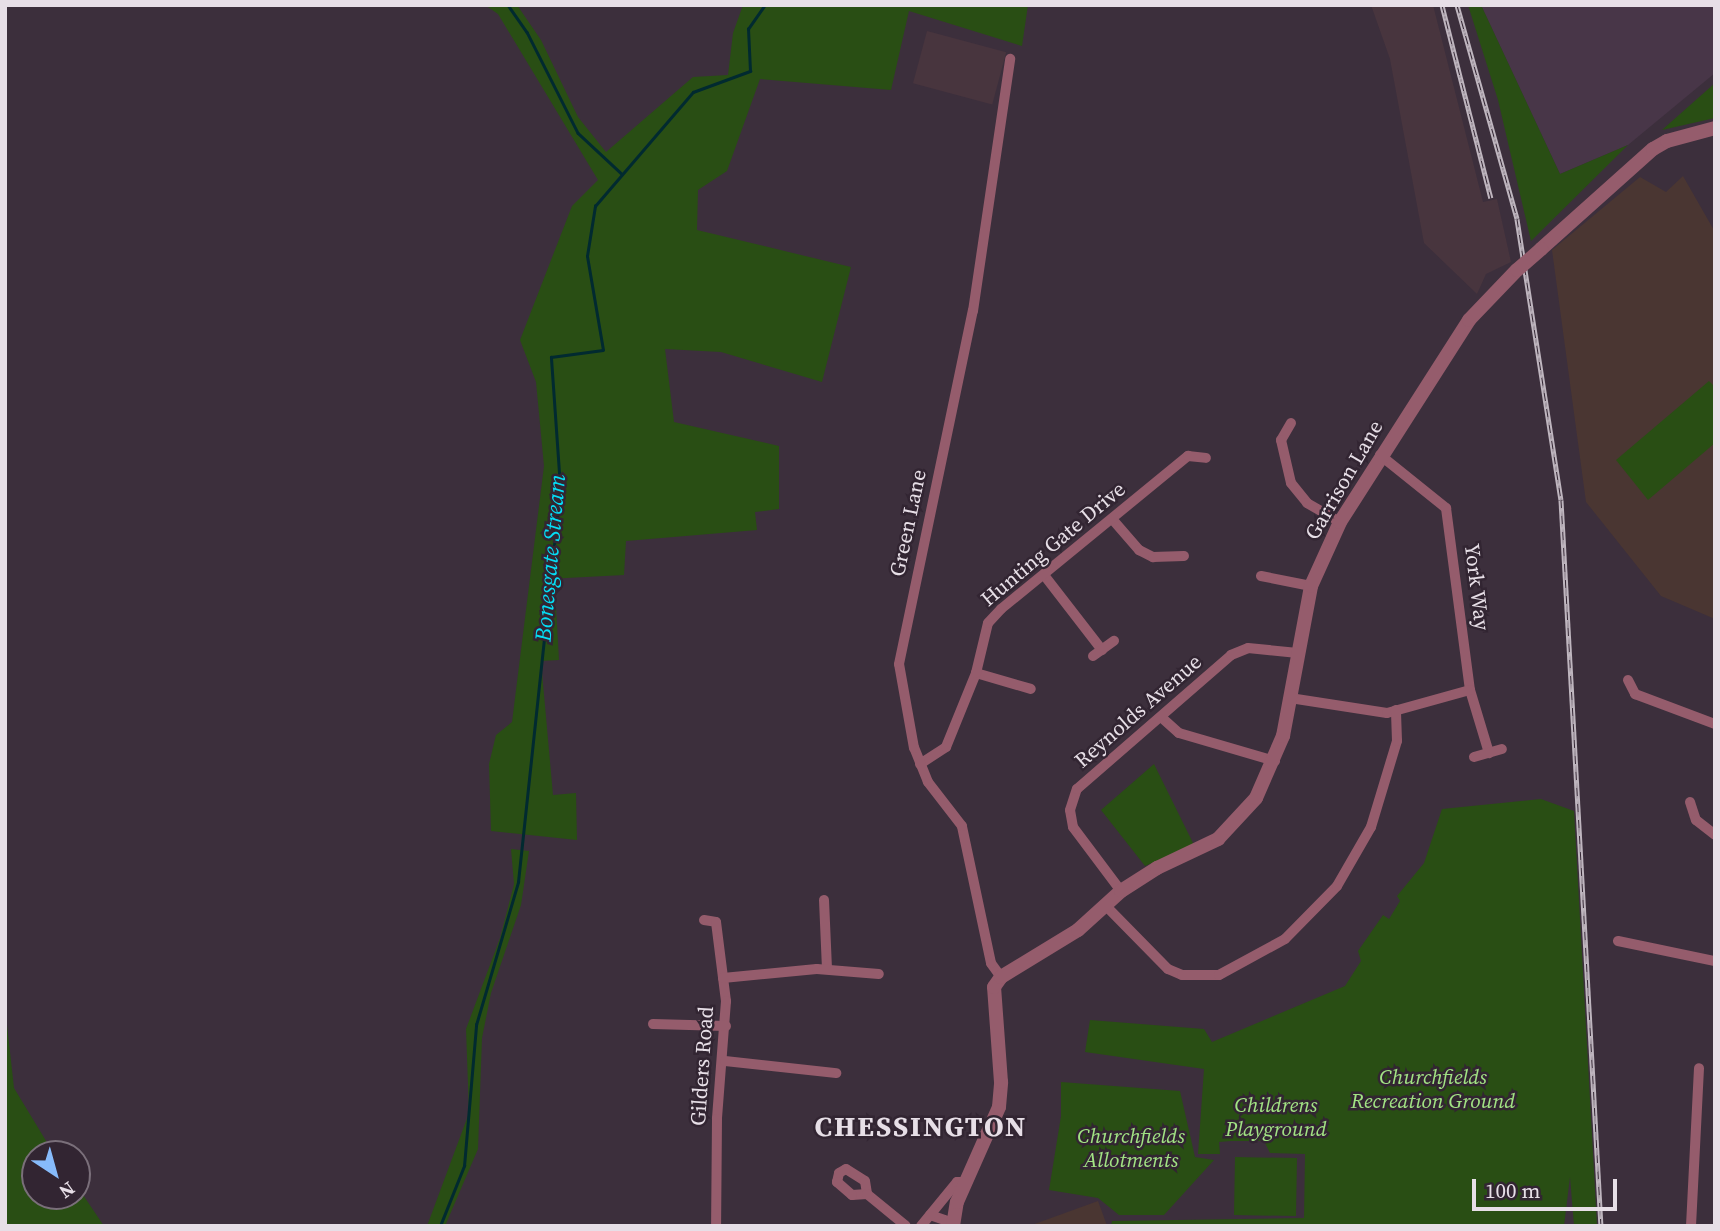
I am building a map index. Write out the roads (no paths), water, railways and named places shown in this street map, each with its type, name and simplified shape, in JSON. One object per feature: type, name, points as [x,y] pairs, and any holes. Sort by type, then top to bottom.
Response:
[{"type":"street","name":"Green Lane","points":[[1001,977],[991,963],[962,826],[920,764],[906,719],[899,664],[973,312],[1010,60]]},
{"type":"street","name":"Garrison Lane","points":[[1001,977],[1060,944],[1121,891],[1157,868],[1218,839],[1256,798],[1275,761],[1311,586],[1340,522],[1380,455],[1472,315],[1517,270],[1653,149],[1667,141],[1715,128]]},
{"type":"street","points":[[1291,423],[1281,440],[1290,483],[1307,503],[1340,522]]},
{"type":"street","name":"York Way","points":[[1380,455],[1446,508],[1470,690],[1489,753]]},
{"type":"street","name":"Hunting Gate Drive","points":[[920,764],[946,747],[976,673],[988,623],[1188,456],[1206,458]]},
{"type":"street","points":[[1113,520],[1139,550],[1153,557],[1184,556]]},
{"type":"street","points":[[1044,575],[1098,653],[1114,641]]},
{"type":"street","points":[[1261,576],[1311,586]]},
{"type":"street","name":"Reynolds Avenue","points":[[1121,891],[1073,827],[1070,810],[1077,789],[1231,655],[1248,648],[1298,653]]},
{"type":"street","points":[[976,673],[1031,689]]},
{"type":"street","points":[[1628,680],[1635,694],[1715,724]]},
{"type":"street","points":[[1290,698],[1396,710],[1470,690]]},
{"type":"street","points":[[1105,905],[1168,969],[1182,975],[1219,975],[1285,939],[1338,886],[1365,839],[1388,781],[1397,741],[1396,710]]},
{"type":"street","points":[[1161,717],[1179,733],[1275,761]]},
{"type":"street","points":[[1474,757],[1502,749]]},
{"type":"street","points":[[1690,802],[1696,820],[1715,835]]},
{"type":"street","points":[[824,900],[819,914],[827,968]]},
{"type":"street","points":[[704,920],[716,922],[728,919]]},
{"type":"street","name":"Gilders Road","points":[[716,922],[726,1026],[725,1061],[717,1119],[716,1226]]},
{"type":"street","points":[[1618,941],[1715,961]]},
{"type":"street","points":[[723,978],[827,968],[879,974]]},
{"type":"street","points":[[930,1215],[953,1224],[967,1182],[999,1107],[1002,1082],[992,994],[1001,977]]},
{"type":"street","points":[[660,1020],[726,1026]]},
{"type":"street","points":[[725,1061],[836,1073]]},
{"type":"street","points":[[1691,1226],[1699,1068]]},
{"type":"street","points":[[921,1226],[957,1182],[967,1182]]},
{"type":"street","points":[[867,1194],[906,1226]]},
{"type":"waterway","points":[[508,5],[527,32],[578,133],[622,174]]},
{"type":"waterway","name":"Bonesgate Stream","points":[[440,1226],[464,1166],[476,1025],[518,882],[560,487],[551,357],[603,350],[587,256],[595,206],[693,92],[750,71],[748,29],[765,5]]},
{"type":"railway","points":[[1442,5],[1491,198]]},
{"type":"railway","points":[[1457,5],[1517,219],[1561,500],[1601,1226]]},
{"type":"district","name":"CHESSINGTON","points":[[921,1126]]},
{"type":"park label","name":"Churchfields Recreation Ground","points":[[1433,1089]]},
{"type":"park label","name":"Childrens Playground","points":[[1276,1117]]},
{"type":"park label","name":"Churchfields Allotments","points":[[1131,1148]]}]
